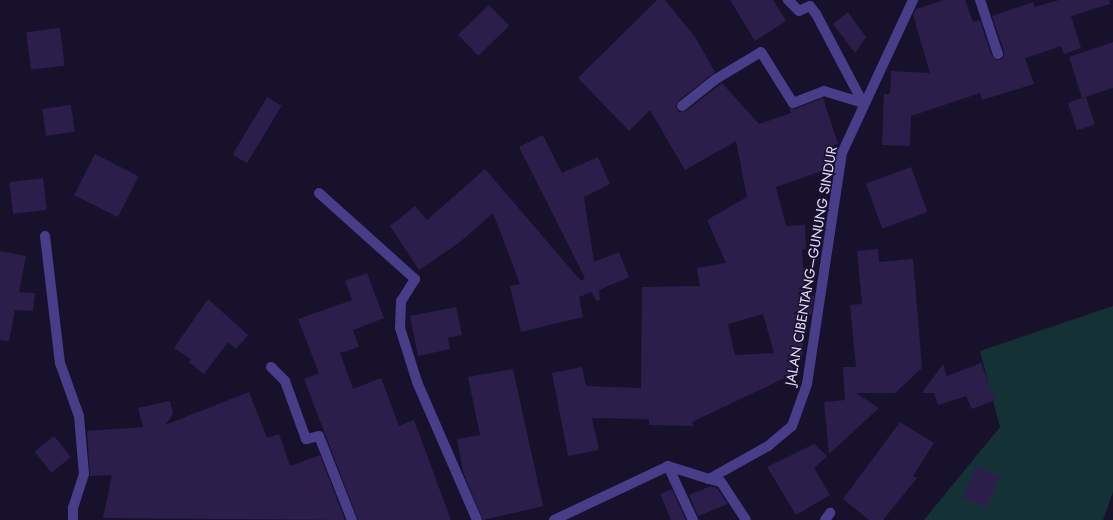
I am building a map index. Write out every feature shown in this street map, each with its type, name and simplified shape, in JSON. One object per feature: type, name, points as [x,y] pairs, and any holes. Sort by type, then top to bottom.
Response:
[{"type":"street","points":[[788,0],[799,11],[810,6],[816,14],[863,103]]},
{"type":"street","name":"JALAN CIBENTANG–GUNUNG SINDUR","points":[[709,479],[768,446],[792,426],[807,384],[842,153],[863,103],[913,0]]},
{"type":"street","points":[[980,0],[998,54]]},
{"type":"street","points":[[682,106],[716,79],[761,52],[793,103],[824,91],[863,103]]},
{"type":"street","points":[[319,193],[415,279],[401,301],[400,328],[417,382],[477,520]]},
{"type":"street","points":[[44,236],[60,363],[79,416],[84,474],[73,508],[73,520]]},
{"type":"street","points":[[271,367],[285,381],[306,439],[319,436],[352,520]]},
{"type":"street","points":[[668,466],[693,520]]},
{"type":"street","points":[[554,520],[668,466],[721,482],[746,520]]},
{"type":"green space","points":[[1113,306],[1113,492],[1103,520],[924,520],[1000,427],[980,351]]},
{"type":"building","points":[[657,0],[665,0],[695,37],[715,72],[678,101],[676,107],[679,112],[686,111],[722,83],[759,124],[791,113],[789,108],[795,109],[823,98],[838,144],[833,145],[835,153],[833,167],[776,187],[786,226],[805,225],[806,249],[802,250],[805,295],[814,296],[811,315],[805,315],[802,359],[788,358],[795,373],[692,422],[693,426],[649,425],[649,419],[592,418],[599,450],[568,456],[552,373],[582,367],[586,386],[641,388],[642,287],[700,286],[697,268],[726,263],[707,220],[747,197],[736,141],[685,170],[650,110],[629,131],[578,78]],"holes":[[[763,314],[774,353],[735,355],[728,324]]]},
{"type":"building","points":[[730,0],[773,0],[786,21],[755,41]]},
{"type":"building","points":[[944,0],[965,0],[973,22],[980,20],[992,56],[997,60],[1003,59],[1004,52],[992,16],[1033,2],[1035,7],[1059,0],[1109,0],[1110,4],[1071,16],[1081,48],[1064,54],[1061,46],[1025,58],[1034,84],[982,100],[980,93],[911,116],[910,146],[882,145],[884,94],[890,94],[891,71],[930,73],[913,15],[916,9]]},
{"type":"building","points":[[489,5],[509,26],[478,56],[458,35]]},
{"type":"building","points":[[848,12],[866,37],[855,53],[833,24]]},
{"type":"building","points":[[60,28],[65,66],[31,70],[26,32]]},
{"type":"building","points":[[1113,42],[1113,88],[1082,98],[1069,57]]},
{"type":"building","points":[[267,97],[282,106],[247,163],[232,154]]},
{"type":"building","points":[[1086,97],[1095,125],[1077,130],[1068,103]]},
{"type":"building","points":[[71,105],[75,132],[46,136],[42,109]]},
{"type":"building","points":[[543,135],[562,173],[598,157],[610,184],[584,197],[594,262],[619,252],[629,277],[599,290],[600,300],[596,301],[592,292],[579,297],[583,317],[521,332],[510,286],[520,284],[493,213],[460,242],[419,270],[390,226],[415,206],[427,220],[485,169],[581,281],[585,278],[519,147]]},
{"type":"building","points":[[95,154],[139,176],[118,217],[74,195]]},
{"type":"building","points":[[911,167],[927,212],[882,229],[866,183]]},
{"type":"building","points":[[43,178],[47,210],[13,214],[9,182]]},
{"type":"building","points":[[878,249],[879,262],[913,259],[922,368],[895,393],[856,393],[879,408],[829,454],[824,402],[845,400],[843,367],[856,367],[850,305],[862,304],[857,251]]},
{"type":"building","points":[[0,251],[26,256],[19,292],[35,293],[33,311],[15,310],[9,341],[0,340]]},
{"type":"building","points":[[367,273],[384,318],[353,330],[359,347],[340,353],[353,389],[381,378],[399,426],[414,420],[451,520],[358,520],[304,379],[319,373],[298,319],[352,300],[345,281]]},
{"type":"building","points":[[208,299],[248,335],[236,349],[228,342],[204,374],[189,362],[191,359],[174,348]]},
{"type":"building","points":[[456,307],[462,335],[448,338],[450,349],[418,356],[410,316]]},
{"type":"building","points":[[981,363],[995,400],[972,409],[966,396],[938,405],[934,393],[922,393],[943,364],[947,376]]},
{"type":"building","points":[[513,369],[543,506],[483,520],[463,472],[457,439],[480,435],[468,377]]},
{"type":"building","points":[[249,392],[267,438],[279,434],[290,466],[320,455],[345,520],[103,518],[112,475],[90,476],[87,431],[143,427],[138,408],[170,401],[173,414],[165,425]]},
{"type":"building","points":[[900,422],[934,443],[913,476],[917,478],[883,520],[869,520],[843,499]]},
{"type":"building","points":[[54,436],[71,457],[52,473],[35,452]]},
{"type":"building","points":[[814,444],[827,456],[814,468],[830,495],[796,515],[767,467]]},
{"type":"building","points":[[976,466],[1000,476],[987,507],[963,497]]},
{"type":"building","points":[[711,486],[717,488],[728,504],[698,516],[689,495]]},
{"type":"building","points":[[672,489],[686,520],[671,520],[660,494]]}]
